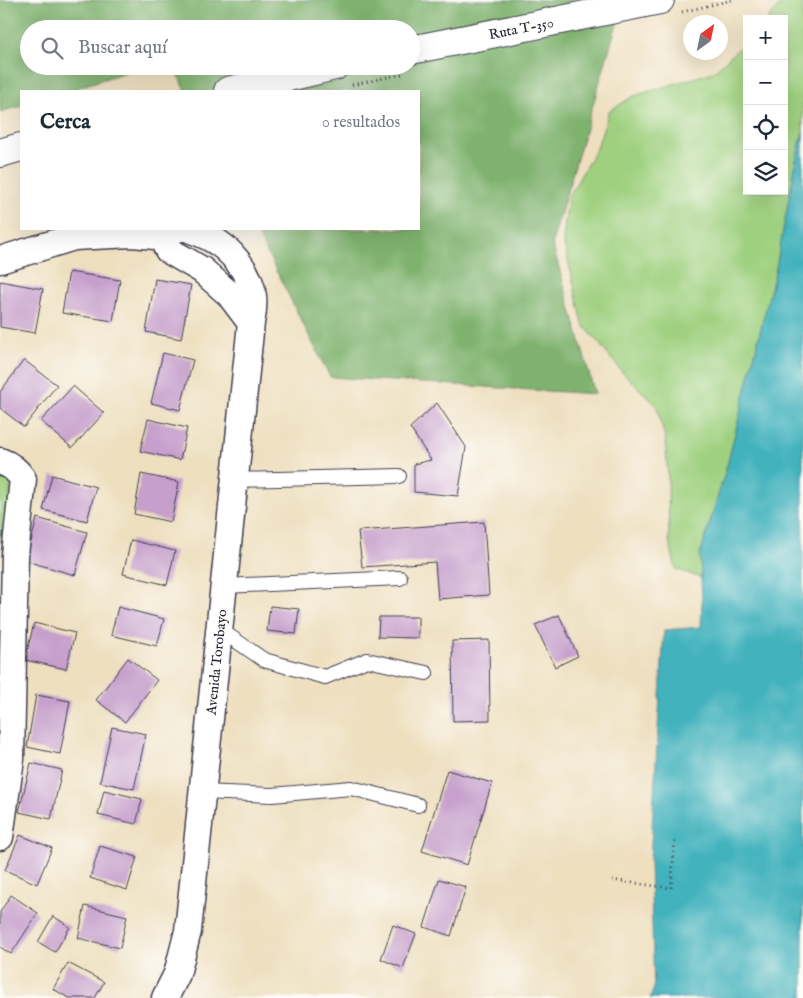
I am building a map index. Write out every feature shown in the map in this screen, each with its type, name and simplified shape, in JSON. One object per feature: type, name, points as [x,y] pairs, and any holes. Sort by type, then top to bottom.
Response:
[{"type":"main road","name":"Ruta T-350","points":[[420,48],[669,7]]},
{"type":"main road","points":[[232,90],[296,75]]},
{"type":"main road","points":[[0,153],[20,146]]},
{"type":"street","points":[[0,260],[74,237],[177,232]]},
{"type":"street","name":"Avenida Torobayo","points":[[165,998],[177,974],[188,931],[251,323],[229,294],[202,270],[168,250],[165,244],[177,232]]},
{"type":"street","points":[[0,461],[13,467],[23,479],[8,554],[6,755],[0,837]]},
{"type":"lane","points":[[235,480],[399,476]]},
{"type":"lane","points":[[224,586],[400,578]]},
{"type":"lane","points":[[219,629],[264,660],[325,677],[367,660],[426,673]]},
{"type":"lane","points":[[202,792],[272,795],[351,788],[418,805]]},
{"type":"path","points":[[669,7],[732,0]]},
{"type":"path","points":[[612,880],[671,888],[675,839]]},
{"type":"green space","points":[[0,0],[624,0],[552,243],[595,394],[330,377],[256,230],[420,230],[420,90],[185,90],[178,75],[420,75],[420,20],[20,20],[20,75],[116,75],[70,90],[20,90],[20,106],[0,112]]},
{"type":"green space","points":[[784,0],[803,0],[803,132],[776,268],[727,466],[700,555],[701,578],[676,569],[669,540],[665,437],[656,405],[623,373],[583,324],[563,239],[568,198],[597,147],[609,111],[634,96],[713,72],[743,45],[743,195],[788,195],[788,15],[771,15]]},
{"type":"green space","points":[[0,470],[12,478],[5,535],[0,538]]},
{"type":"water","points":[[803,132],[803,998],[650,998],[654,988],[650,861],[664,630],[701,627],[700,555],[727,466],[776,268]]},
{"type":"building","points":[[69,272],[120,280],[113,321],[62,313]]},
{"type":"building","points":[[155,279],[191,285],[181,339],[146,332]]},
{"type":"building","points":[[0,281],[43,289],[35,333],[0,327]]},
{"type":"building","points":[[163,353],[193,360],[180,410],[151,403]]},
{"type":"building","points":[[24,360],[57,385],[24,427],[0,408],[0,392]]},
{"type":"building","points":[[73,386],[104,413],[72,448],[41,421]]},
{"type":"building","points":[[437,403],[466,447],[458,496],[414,492],[414,464],[431,460],[410,428]]},
{"type":"building","points":[[148,419],[187,428],[180,460],[140,451]]},
{"type":"building","points":[[141,474],[179,482],[171,522],[134,514]]},
{"type":"building","points":[[52,475],[96,487],[87,521],[43,510]]},
{"type":"building","points":[[37,518],[87,532],[75,575],[26,561]]},
{"type":"building","points":[[484,522],[489,595],[438,599],[435,562],[362,567],[358,531]]},
{"type":"building","points":[[131,540],[175,551],[167,585],[123,574]]},
{"type":"building","points":[[270,606],[299,609],[296,634],[267,631]]},
{"type":"building","points":[[118,607],[164,619],[157,646],[111,635]]},
{"type":"building","points":[[559,615],[578,656],[555,667],[535,625]]},
{"type":"building","points":[[379,617],[418,617],[418,638],[378,637]]},
{"type":"building","points":[[34,623],[75,633],[66,669],[25,660]]},
{"type":"building","points":[[489,640],[490,720],[453,721],[452,641]]},
{"type":"building","points":[[128,658],[157,680],[125,722],[96,700]]},
{"type":"building","points":[[36,695],[70,701],[60,754],[27,747]]},
{"type":"building","points":[[112,727],[146,734],[134,789],[100,782]]},
{"type":"building","points":[[31,763],[62,770],[51,819],[19,812]]},
{"type":"building","points":[[447,770],[492,783],[467,865],[422,851]]},
{"type":"building","points":[[104,790],[142,799],[136,824],[98,815]]},
{"type":"building","points":[[20,835],[52,848],[37,884],[5,870]]},
{"type":"building","points":[[100,846],[137,857],[127,890],[90,878]]},
{"type":"building","points":[[439,879],[466,887],[451,936],[424,927]]},
{"type":"building","points":[[11,895],[38,913],[11,954],[0,947],[0,912]]},
{"type":"building","points":[[85,906],[127,916],[120,948],[78,938]]},
{"type":"building","points":[[53,916],[70,927],[55,952],[38,942]]},
{"type":"building","points":[[393,925],[416,934],[403,968],[381,959]]},
{"type":"building","points":[[68,963],[104,982],[95,998],[69,998],[53,989]]}]
